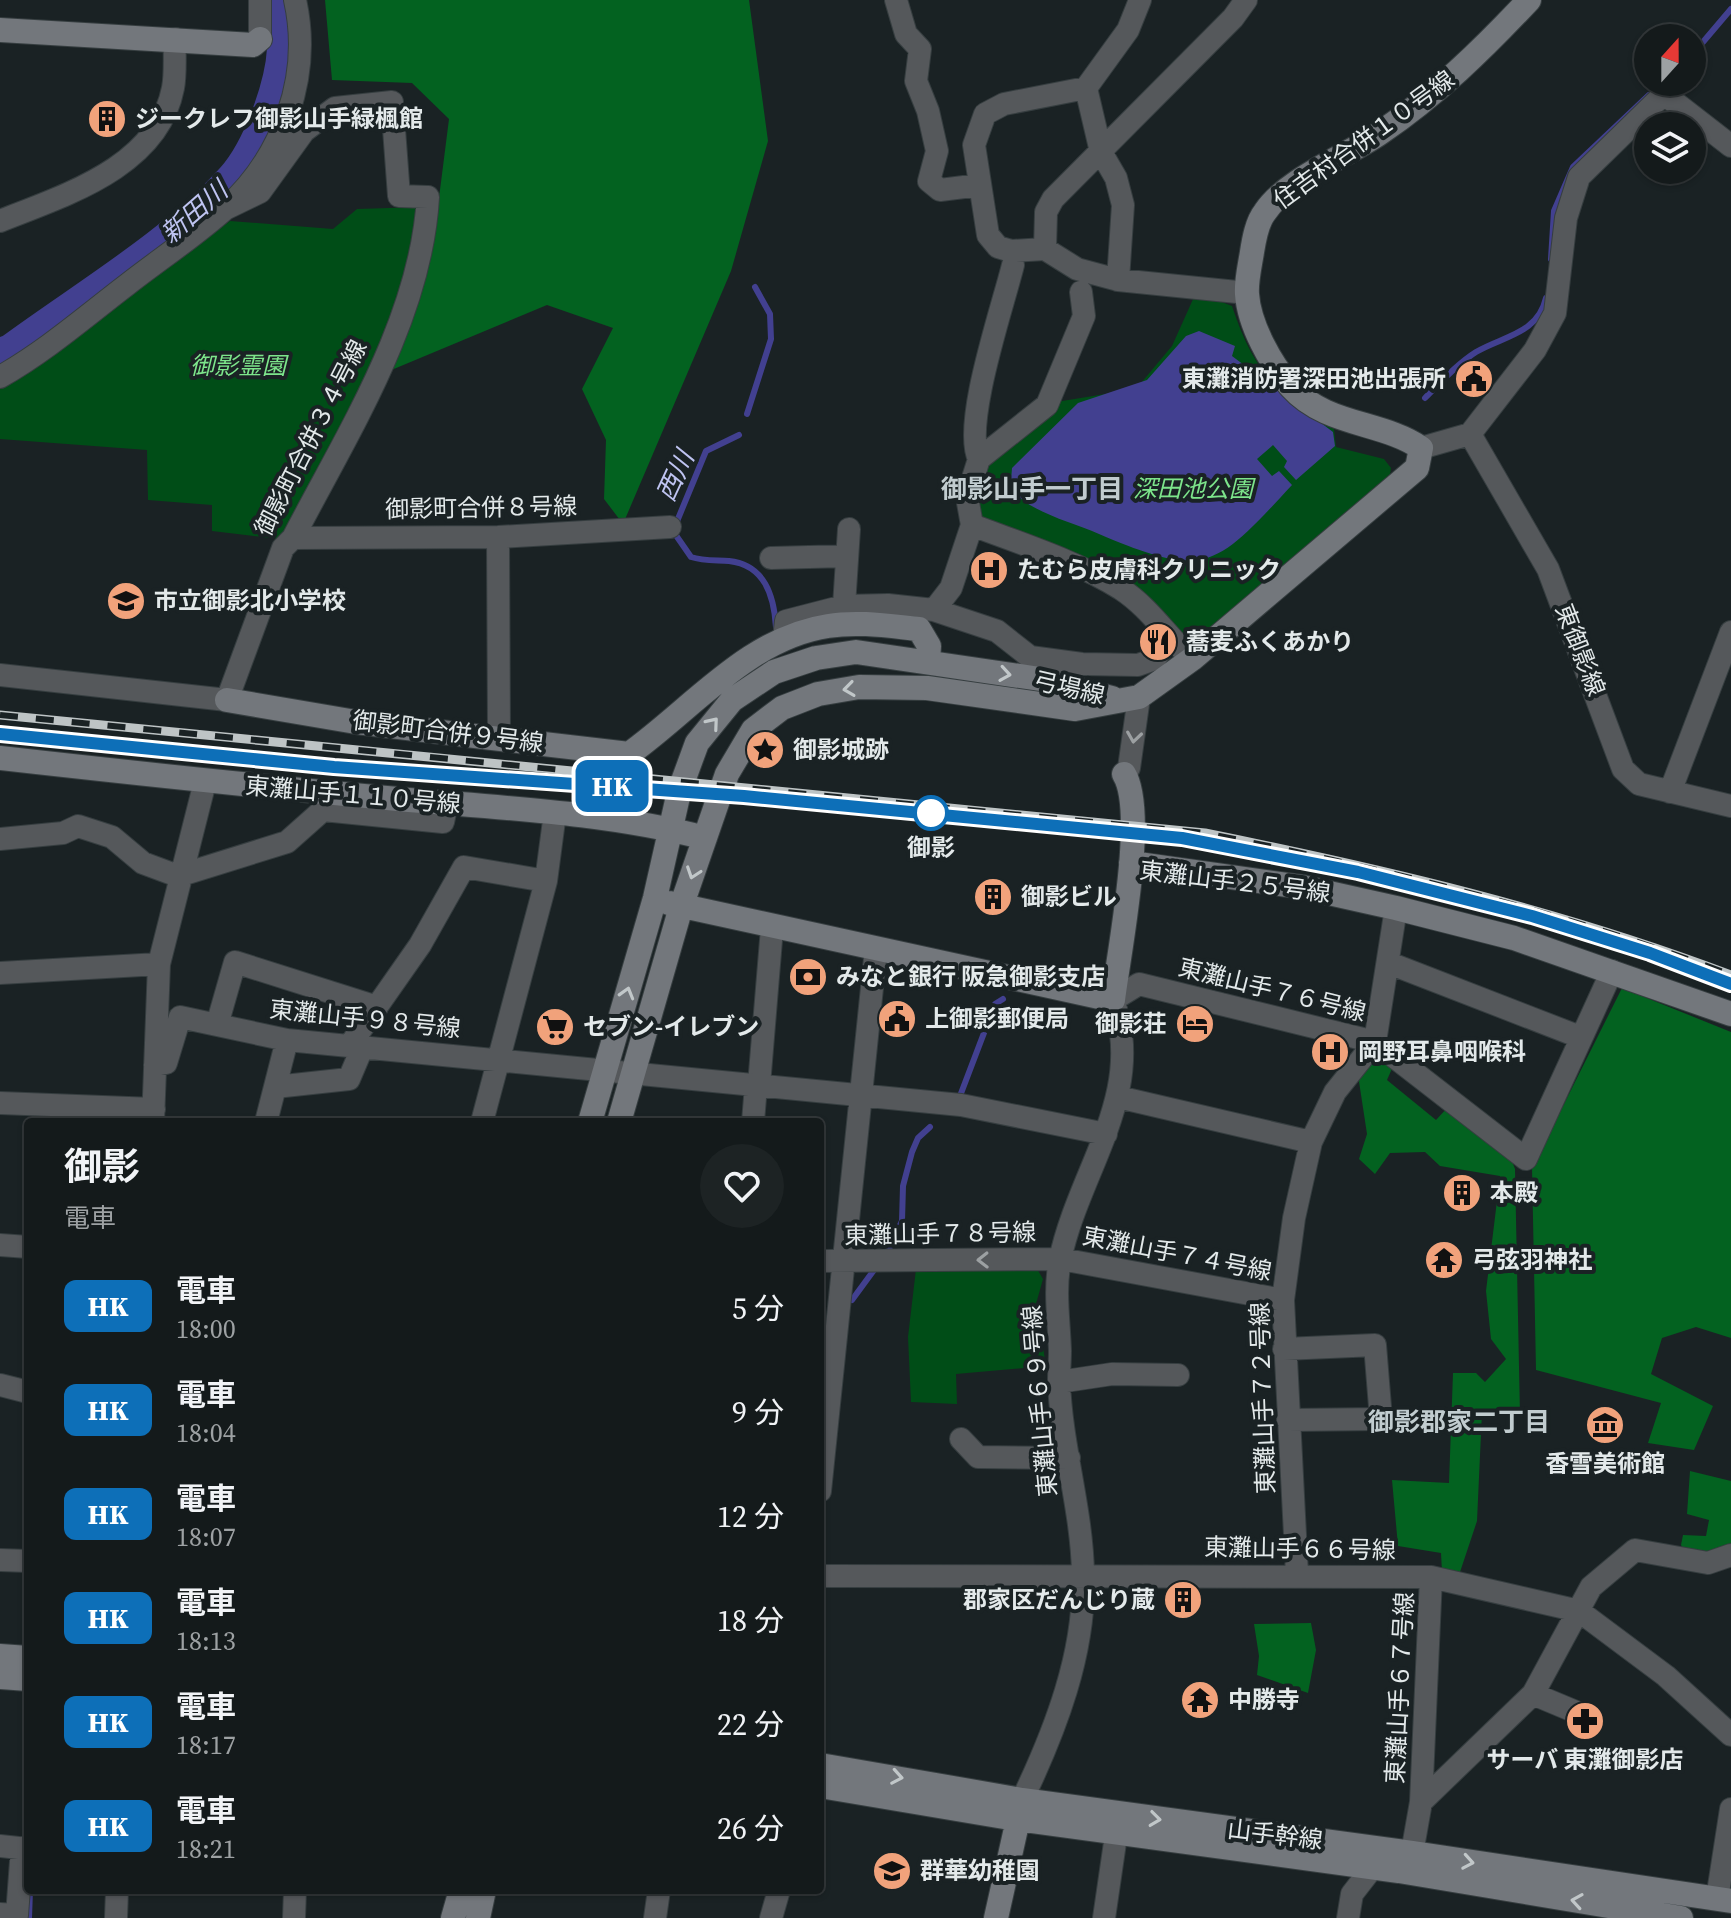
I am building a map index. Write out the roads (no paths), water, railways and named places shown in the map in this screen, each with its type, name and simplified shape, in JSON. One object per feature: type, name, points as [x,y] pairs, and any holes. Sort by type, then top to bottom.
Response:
[{"type":"street","points":[[0,30],[253,45],[260,39],[260,0]]},
{"type":"street","points":[[0,377],[54,341],[227,208],[281,133],[299,85],[300,32],[295,0]]},
{"type":"street","points":[[896,0],[906,34],[920,49],[916,81],[928,111],[937,151],[929,181],[940,190],[980,185]]},
{"type":"street","points":[[1140,0],[1128,30],[1086,88],[1004,104],[985,114],[974,145],[988,235],[998,247],[1011,251],[1045,249],[1077,269],[1118,280],[1247,293]]},
{"type":"street","points":[[1045,249],[1046,212],[1053,199],[1233,18],[1246,0]]},
{"type":"street","name":"住吉村合併１０号線","points":[[1421,448],[1410,440],[1340,419],[1292,389],[1270,357],[1247,293],[1254,240],[1264,212],[1284,192],[1380,133],[1470,63],[1529,0]]},
{"type":"street","points":[[0,221],[70,193],[132,157],[157,128],[173,89],[175,39]]},
{"type":"street","points":[[1086,88],[1101,152],[1116,178],[1123,205],[1118,280]]},
{"type":"street","points":[[1421,448],[1470,434],[1535,350],[1555,313],[1566,218],[1579,177],[1664,94],[1729,142]]},
{"type":"street","name":"御影町合併３４号線","points":[[227,208],[260,192],[304,131],[335,108],[392,102],[399,196],[428,197],[425,244],[380,369],[293,538],[283,548],[227,700]]},
{"type":"street","points":[[979,459],[975,450],[975,412],[1013,265]]},
{"type":"street","points":[[934,610],[951,588],[972,525],[967,497],[979,459],[1047,405],[1084,316],[1081,292]]},
{"type":"street","name":"東御影線","points":[[1470,434],[1548,569],[1623,769],[1639,784],[1731,806]]},
{"type":"street","name":"弓場線","points":[[620,1118],[681,907],[727,774],[753,730],[782,708],[818,694],[859,687],[927,688],[1075,709],[1130,699],[1192,659],[1405,479],[1417,468],[1421,448]]},
{"type":"street","points":[[972,525],[1082,569],[1122,590],[1154,616],[1169,638],[1192,659]]},
{"type":"street","name":"御影町合併８号線","points":[[293,538],[498,537],[670,527]]},
{"type":"street","points":[[844,606],[849,529]]},
{"type":"street","points":[[498,537],[499,739]]},
{"type":"street","points":[[771,558],[847,556]]},
{"type":"street","points":[[784,639],[786,621],[844,606],[934,610],[997,631],[1030,657],[1082,664],[1138,665],[1155,659],[1169,638]]},
{"type":"street","name":"御影町合併９号線","points":[[0,675],[227,700],[356,722],[629,754],[750,657],[784,639],[825,626],[864,623],[919,629],[929,646],[928,661]]},
{"type":"street","points":[[1670,792],[1731,632]]},
{"type":"street","name":"弓場線","points":[[591,1118],[655,898],[669,828],[697,743],[732,700],[774,672],[816,658],[856,652],[1040,679],[1130,699]]},
{"type":"street","points":[[1130,699],[1129,768],[1124,774],[1132,787],[1131,863]]},
{"type":"street","name":"東灘山手１１０号線","points":[[0,758],[205,782],[555,813],[669,828],[705,838]]},
{"type":"street","points":[[0,1103],[77,1114],[153,1116],[159,964],[178,876],[205,782]]},
{"type":"street","points":[[0,839],[63,833],[78,826],[112,837],[143,863],[178,876],[287,842],[323,810],[443,822],[447,803]]},
{"type":"street","points":[[483,1118],[546,881],[555,813]]},
{"type":"street","name":"東灘山手２５号線","points":[[1113,1000],[1131,863],[1302,887],[1396,908],[1514,938],[1731,1014]]},
{"type":"street","points":[[275,1087],[349,1079],[356,1046],[377,1007],[420,945],[464,867],[546,881]]},
{"type":"street","points":[[655,898],[772,928],[1113,1000]]},
{"type":"street","name":"東灘山手７２号線","points":[[1297,1574],[1283,1300],[1294,1218],[1311,1142],[1335,1092],[1375,1042],[1396,908]]},
{"type":"street","points":[[754,1118],[772,928]]},
{"type":"street","points":[[824,1453],[876,949]]},
{"type":"street","points":[[217,1025],[235,962],[377,1007]]},
{"type":"street","points":[[1389,963],[1580,1037],[1612,971]]},
{"type":"street","points":[[0,973],[159,964]]},
{"type":"street","name":"東灘山手７６号線","points":[[1113,1000],[1139,984],[1375,1042],[1526,1159],[1580,1037]]},
{"type":"street","name":"東灘山手６９号線","points":[[1020,1810],[1051,1741],[1069,1678],[1084,1575],[1059,1382],[1056,1295],[1061,1259],[1079,1201],[1118,1097],[1124,1031],[1113,1000]]},
{"type":"street","name":"東灘山手９８号線","points":[[155,1065],[166,1063],[180,1017],[287,1040],[961,1105],[1106,1134]]},
{"type":"street","points":[[267,1118],[287,1040]]},
{"type":"street","points":[[1118,1097],[1311,1142]]},
{"type":"street","points":[[0,1245],[24,1247]]},
{"type":"street","name":"東灘山手７８号線","points":[[824,1261],[1061,1259]]},
{"type":"street","name":"東灘山手７４号線","points":[[1061,1259],[1283,1300]]},
{"type":"street","points":[[1284,1349],[1375,1345],[1381,1419],[1288,1420]]},
{"type":"street","points":[[1059,1382],[1112,1374],[1178,1375]]},
{"type":"street","points":[[0,1385],[24,1391]]},
{"type":"street","points":[[961,1439],[963,1445],[978,1457],[1069,1458]]},
{"type":"street","points":[[1421,1802],[1533,1694],[1591,1587],[1635,1550],[1708,1563],[1731,1555]]},
{"type":"street","points":[[0,1560],[24,1561]]},
{"type":"street","name":"東灘山手６６号線","points":[[824,1576],[1297,1574],[1431,1577],[1579,1611],[1666,1676],[1731,1735]]},
{"type":"street","name":"東灘山手６７号線","points":[[1412,1853],[1421,1802],[1431,1577]]},
{"type":"street","points":[[1533,1694],[1588,1717]]},
{"type":"street","name":"山手幹線","points":[[824,1766],[1020,1810]]},
{"type":"street","name":"山手幹線","points":[[824,1786],[1118,1824],[1681,1918]]},
{"type":"street","points":[[1720,1906],[1731,1809]]},
{"type":"street","points":[[996,1918],[1020,1810]]},
{"type":"street","points":[[1104,1918],[1118,1824]]},
{"type":"street","name":"山手幹線","points":[[1118,1824],[1412,1853],[1720,1906]]},
{"type":"street","points":[[0,1914],[17,1915],[17,1848]]},
{"type":"street","points":[[1348,1918],[1352,1894],[1373,1867]]},
{"type":"street","points":[[116,1918],[117,1894]]},
{"type":"street","points":[[294,1918],[295,1894]]},
{"type":"street","points":[[453,1918],[460,1894]]},
{"type":"street","points":[[478,1918],[483,1894]]},
{"type":"street","points":[[655,1918],[658,1894]]},
{"type":"street","points":[[771,1918],[778,1894]]},
{"type":"waterway","name":"新田川","points":[[0,355],[11,351],[155,248],[209,203],[243,167],[268,117],[279,81],[284,49],[278,0]]},
{"type":"waterway","points":[[1706,38],[1731,9]]},
{"type":"waterway","points":[[1551,259],[1554,211],[1573,167],[1648,96]]},
{"type":"waterway","name":"西川","points":[[747,414],[771,339],[770,314],[755,287]]},
{"type":"waterway","points":[[1425,398],[1469,357],[1527,327],[1542,310],[1546,298]]},
{"type":"waterway","name":"西川","points":[[739,435],[706,451],[673,531],[691,557],[741,564],[759,575],[770,594],[776,627]]},
{"type":"waterway","points":[[960,1096],[995,1004],[1003,999]]},
{"type":"waterway","points":[[888,1251],[902,1221],[903,1186],[912,1152],[918,1138],[930,1127]]},
{"type":"waterway","points":[[852,1300],[874,1270]]},
{"type":"waterway","name":"西川","points":[[29,1918],[30,1894]]},
{"type":"railway","points":[[0,715],[1205,833],[1471,893],[1601,930],[1731,975]]},
{"type":"railway","points":[[0,734],[334,767],[598,785]]},
{"type":"train","name":"HK","points":[[0,734],[334,767],[744,796],[1203,841],[1358,872],[1532,916],[1650,953],[1731,984]]},
{"type":"place","name":"ジークレフ御影山手緑楓館","points":[[107,119]]},
{"type":"place","name":"東灘消防署深田池出張所","points":[[1474,379]]},
{"type":"place","name":"たむら皮膚科クリニック","points":[[989,570]]},
{"type":"place","name":"市立御影北小学校","points":[[126,601]]},
{"type":"place","name":"蕎麦ふくあかり","points":[[1158,642]]},
{"type":"place","name":"御影城跡","points":[[765,750]]},
{"type":"place","name":"御影","points":[[931,813]]},
{"type":"place","name":"御影ビル","points":[[993,897]]},
{"type":"place","name":"みなと銀行 阪急御影支店","points":[[808,977]]},
{"type":"place","name":"上御影郵便局","points":[[897,1019]]},
{"type":"place","name":"御影荘","points":[[1195,1024]]},
{"type":"place","name":"セブン-イレブン","points":[[555,1027]]},
{"type":"place","name":"岡野耳鼻咽喉科","points":[[1330,1052]]},
{"type":"place","name":"本殿","points":[[1462,1193]]},
{"type":"place","name":"弓弦羽神社","points":[[1444,1260]]},
{"type":"place","name":"香雪美術館","points":[[1605,1425]]},
{"type":"place","name":"郡家区だんじり蔵","points":[[1183,1600]]},
{"type":"place","name":"中勝寺","points":[[1200,1700]]},
{"type":"place","name":"サーバ 東灘御影店","points":[[1585,1721]]},
{"type":"place","name":"群華幼稚園","points":[[892,1871]]},
{"type":"district","name":"御影山手一丁目","points":[[1032,489]]},
{"type":"district","name":"御影郡家二丁目","points":[[1459,1422]]},
{"type":"park label","name":"御影霊園","points":[[238,366]]},
{"type":"park label","name":"深田池公園","points":[[1193,489]]}]
